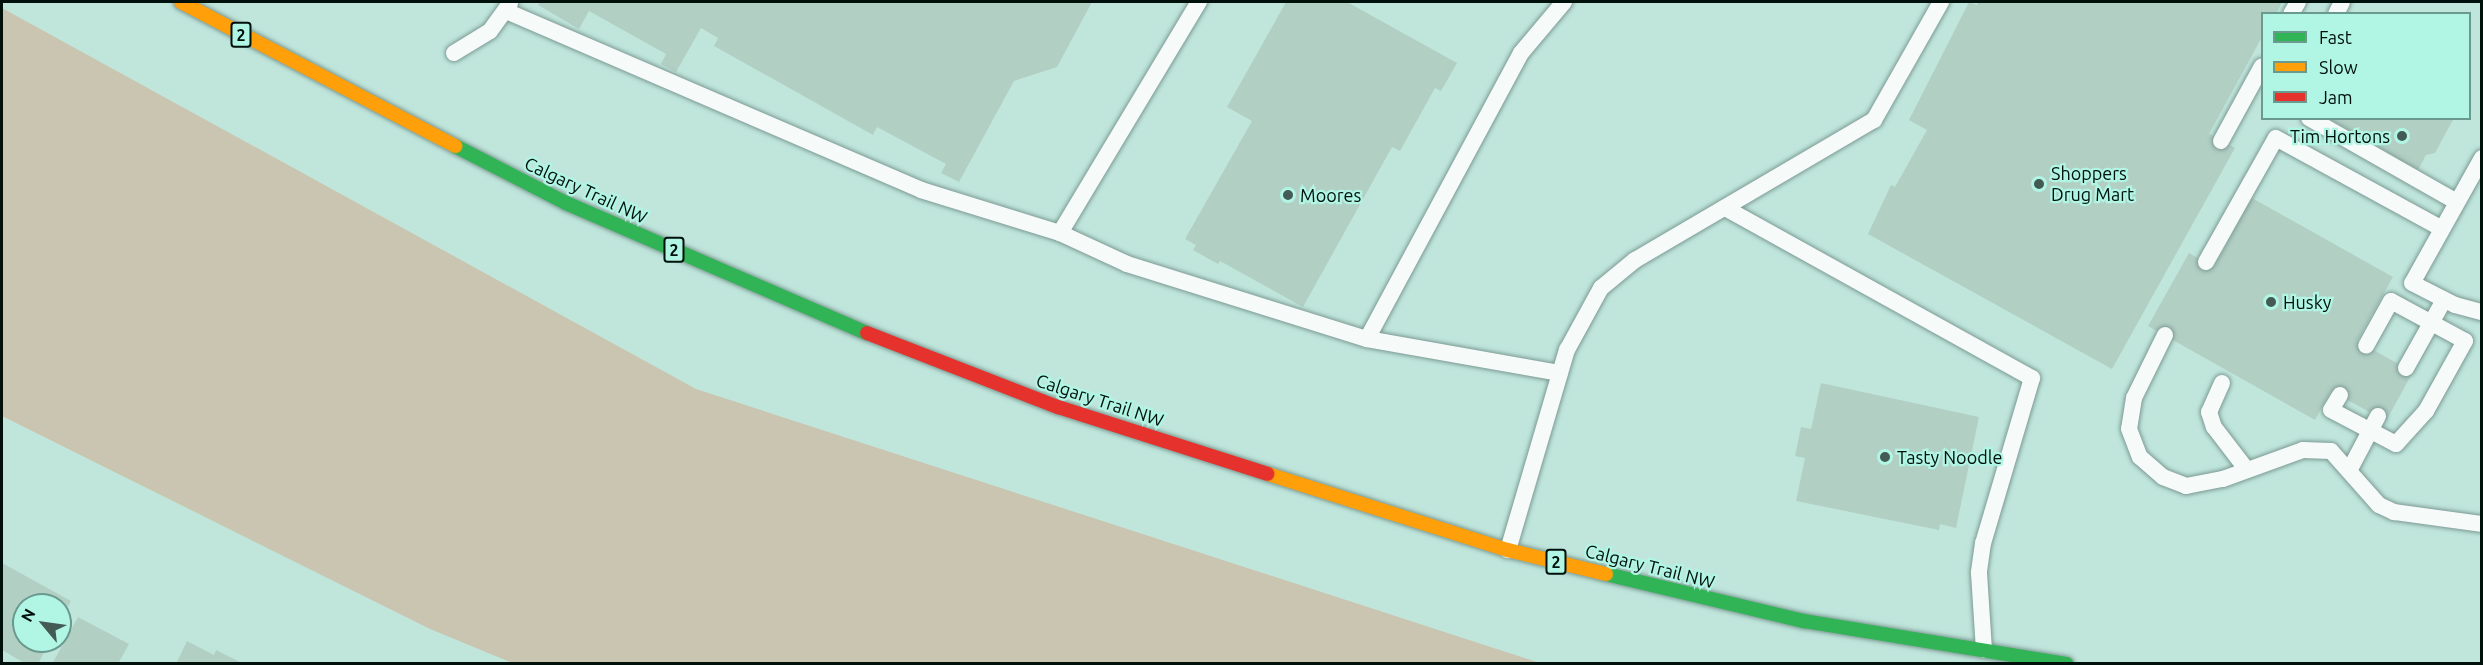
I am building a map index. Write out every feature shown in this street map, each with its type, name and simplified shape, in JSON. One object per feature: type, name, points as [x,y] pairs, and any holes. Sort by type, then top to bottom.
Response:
[{"type":"highway","name":"Calgary Trail NW","points":[[181,2],[301,68],[566,204],[833,320],[1058,407],[1508,550],[1804,621],[2067,663]]},
{"type":"lane","points":[[1060,233],[1200,2]]},
{"type":"lane","points":[[1367,339],[1521,53],[1564,2]]},
{"type":"lane","points":[[1508,550],[1529,490],[1560,373],[1575,330],[1594,297],[1614,274],[1874,120],[1941,2]]},
{"type":"lane","points":[[454,53],[490,30],[508,6],[921,190],[1060,233],[1127,264],[1367,339],[1560,373]]},
{"type":"lane","points":[[2221,141],[2261,68]]},
{"type":"lane","points":[[2313,120],[2457,202]]},
{"type":"lane","points":[[2206,262],[2276,138],[2442,229]]},
{"type":"lane","points":[[2481,158],[2476,179],[2457,202],[2412,282],[2444,300],[2481,312]]},
{"type":"lane","points":[[1725,208],[2032,378],[1983,543],[1979,573],[1984,650]]},
{"type":"lane","points":[[2406,368],[2444,300]]},
{"type":"lane","points":[[2340,395],[2331,410],[2373,424],[2396,444],[2426,411],[2465,341],[2391,301],[2366,346]]},
{"type":"lane","points":[[2165,335],[2134,398],[2129,429],[2140,457],[2163,477],[2186,486],[2247,470],[2303,450],[2331,451],[2350,469],[2379,505],[2394,512],[2481,524]]},
{"type":"lane","points":[[2222,383],[2209,412],[2214,427],[2247,470]]},
{"type":"lane","points":[[2350,469],[2373,424]]},
{"type":"shaded area","points":[[2,8],[696,389],[1540,663],[515,664],[430,629],[2,416]]},
{"type":"building","points":[[540,2],[1092,2],[1057,67],[1014,81],[959,182],[941,173],[946,164],[877,127],[873,135],[714,46],[718,38],[701,28],[676,72],[661,64],[666,54],[589,11],[579,29],[538,5]]},
{"type":"building","name":"Moores","points":[[1286,2],[1347,2],[1457,63],[1441,91],[1435,88],[1400,151],[1392,147],[1303,307],[1220,261],[1218,264],[1193,250],[1196,245],[1185,239],[1252,121],[1227,107]]},
{"type":"building","points":[[1969,2],[1977,5],[1978,2],[2282,2],[2277,12],[2261,12],[2261,39],[2209,134],[2235,148],[2112,369],[1868,234],[1891,185],[1895,187],[1927,130],[1909,120]]},
{"type":"building","name":"Tim Hortons","points":[[2331,120],[2453,120],[2435,153],[2426,155],[2418,170]]},
{"type":"building","name":"Husky","points":[[2252,198],[2393,277],[2357,341],[2413,372],[2386,421],[2331,391],[2315,420],[2148,326],[2189,253],[2214,267]]},
{"type":"building","name":"Tasty Noodle","points":[[1821,383],[1979,417],[1956,528],[1940,524],[1939,530],[1796,501],[1805,458],[1795,456],[1801,427],[1811,429]]},
{"type":"building","points":[[2,563],[56,593],[12,593],[12,653],[44,653],[38,664],[26,664],[2,650]]},
{"type":"building","points":[[78,617],[129,644],[118,664],[52,664],[58,653],[72,653],[72,628]]},
{"type":"building","points":[[187,641],[214,655],[216,650],[244,664],[176,664]]},
{"type":"traffic: fast","points":[[455,146],[566,203],[867,333]]},
{"type":"traffic: fast","points":[[1606,574],[1804,621],[2067,664]]},
{"type":"traffic: slow","points":[[181,2],[455,146]]},
{"type":"traffic: slow","points":[[1268,474],[1508,550],[1606,574]]},
{"type":"traffic: jam","points":[[867,333],[1058,407],[1268,474]]},
{"type":"place","name":"Tim Hortons","points":[[2402,136]]},
{"type":"place","name":"Shoppers Drug Mart","points":[[2039,184]]},
{"type":"place","name":"Moores","points":[[1288,195]]},
{"type":"place","name":"Husky","points":[[2271,302]]},
{"type":"place","name":"Tasty Noodle","points":[[1885,457]]}]
